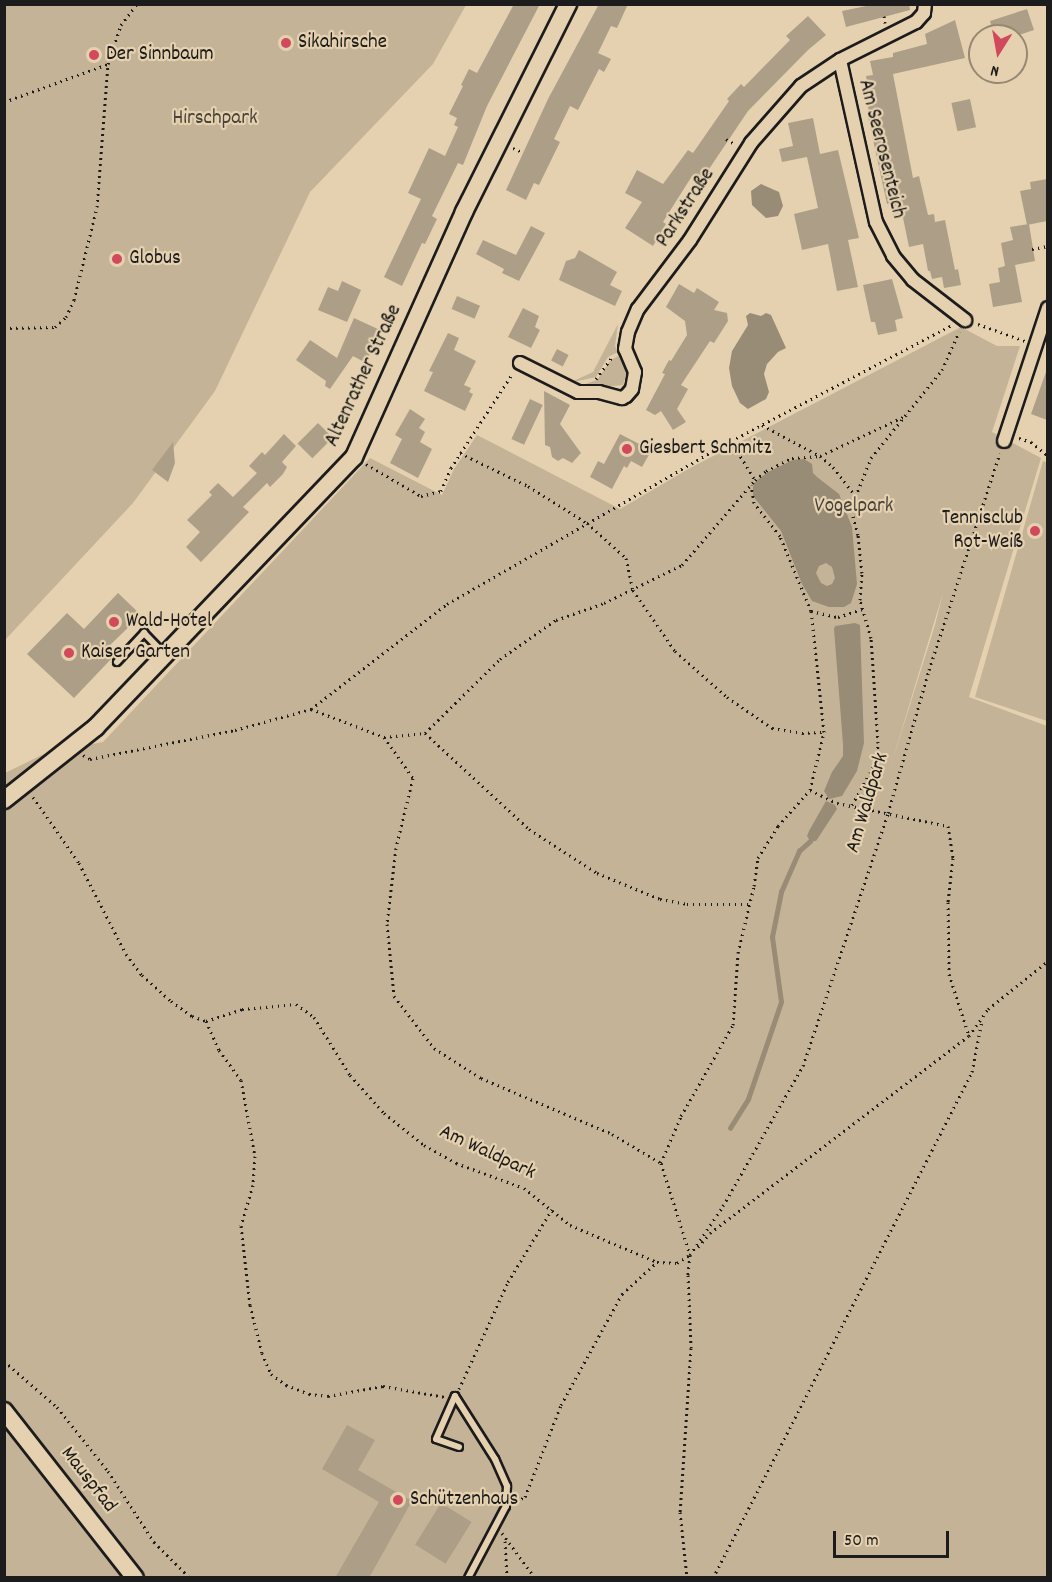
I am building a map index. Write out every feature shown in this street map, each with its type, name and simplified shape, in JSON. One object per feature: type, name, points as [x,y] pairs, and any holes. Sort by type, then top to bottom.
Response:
[{"type":"street","name":"Altenrather Straße","points":[[4,800],[75,746],[354,457],[464,212],[568,4]]},
{"type":"street","name":"Parkstraße","points":[[625,349],[628,332],[638,309],[690,240],[751,143],[801,86],[840,60],[916,22],[924,13],[926,4]]},
{"type":"street","name":"Am Seerosenteich","points":[[840,60],[876,222],[893,256],[913,280],[965,320]]},
{"type":"street","points":[[1006,437],[1047,308]]},
{"type":"street","points":[[520,363],[578,392],[599,392],[622,398],[632,389],[634,372],[625,349]]},
{"type":"street","name":"Mauspfad","points":[[4,1411],[135,1578]]},
{"type":"lane","points":[[117,662],[144,633],[164,654]]},
{"type":"lane","points":[[456,1396],[436,1439],[459,1447]]},
{"type":"lane","points":[[456,1396],[503,1473],[507,1486],[506,1506],[468,1578]]},
{"type":"path","points":[[4,328],[55,327],[66,317],[74,300],[97,207],[108,64],[121,25],[137,4]]},
{"type":"path","points":[[884,16],[885,21]]},
{"type":"path","points":[[4,102],[108,64]]},
{"type":"path","points":[[1032,249],[1047,246]]},
{"type":"path","points":[[75,746],[90,759],[235,730],[311,709],[447,604],[731,441],[939,330],[965,320],[1035,346]]},
{"type":"path","points":[[852,805],[877,760],[872,650],[862,609],[858,535],[851,508],[871,458],[887,435],[908,415],[942,370],[965,320]]},
{"type":"path","points":[[570,387],[597,378],[611,357],[625,349]]},
{"type":"path","points":[[354,457],[411,492],[425,496],[441,491],[460,453],[520,363]]},
{"type":"path","points":[[311,709],[384,737],[426,733],[500,659],[556,620],[633,590],[682,565],[755,480],[788,460],[820,456],[908,415]]},
{"type":"path","points":[[762,425],[820,456],[833,467],[855,495]]},
{"type":"path","points":[[1006,437],[1031,442],[1047,456]]},
{"type":"path","name":"Am Waldpark","points":[[690,1255],[723,1206],[802,1066],[888,813],[929,670],[1006,437]]},
{"type":"path","points":[[731,441],[755,480]]},
{"type":"path","points":[[460,453],[528,486],[587,523],[626,558],[633,590],[675,651],[727,698],[772,728],[802,733],[824,732]]},
{"type":"path","points":[[687,1578],[680,1512],[691,1348],[688,1275],[690,1255],[662,1163],[681,1116],[733,1025],[738,953],[754,886],[758,858],[778,826],[810,790],[824,732],[811,611],[780,536],[754,503],[751,485]]},
{"type":"path","points":[[811,611],[838,617],[862,609]]},
{"type":"path","points":[[426,733],[529,830],[597,873],[660,899],[687,904],[749,904]]},
{"type":"path","points":[[384,737],[413,778],[396,848],[387,924],[394,996],[434,1048],[481,1078],[612,1134],[662,1163]]},
{"type":"path","points":[[25,786],[79,863],[126,954],[142,975],[171,1001],[192,1016],[206,1021],[219,1050],[241,1080],[255,1156],[253,1185],[242,1226],[250,1305],[262,1353],[271,1374],[286,1386],[309,1394],[328,1396],[383,1386],[443,1397],[456,1396],[508,1282],[552,1209]]},
{"type":"path","points":[[810,790],[837,803],[948,826],[953,858],[948,902],[949,974],[969,1036]]},
{"type":"path","points":[[506,1506],[525,1497],[561,1405],[622,1294],[657,1262],[677,1263],[690,1255],[710,1233],[969,1036],[988,1008],[1047,961]]},
{"type":"path","name":"Am Waldpark","points":[[206,1021],[242,1009],[296,1004],[314,1017],[350,1075],[384,1113],[424,1145],[456,1163],[525,1188],[570,1225],[657,1262]]},
{"type":"path","points":[[713,1578],[972,1072],[982,1020]]},
{"type":"path","points":[[4,1362],[57,1407],[108,1471],[154,1542],[190,1578]]},
{"type":"path","points":[[497,1523],[505,1539],[535,1578]]},
{"type":"path","points":[[505,1539],[507,1578]]},
{"type":"green space","name":"Hirschpark","points":[[5,5],[466,5],[433,64],[310,192],[215,391],[133,503],[5,640]]},
{"type":"green space","points":[[618,324],[615,346],[618,352],[608,357],[596,377],[569,383],[593,372]]},
{"type":"green space","name":"Vogelpark","points":[[961,327],[997,346],[1020,346],[992,432],[1041,458],[969,697],[1047,726],[1047,1577],[5,1578],[5,773],[46,753],[103,742],[370,458],[442,495],[454,469],[477,435],[620,509],[690,468]],"holes":[[[943,593],[935,625],[888,775]]]},
{"type":"green space","points":[[620,355],[627,372],[623,385],[584,389],[579,386],[597,380],[611,360]]},
{"type":"green space","name":"Tennisclub Rot-Weiß","points":[[1043,461],[1048,463],[1047,721],[975,697]]},
{"type":"shaded area","points":[[761,184],[779,192],[783,206],[778,216],[766,218],[752,205],[751,191]]},
{"type":"shaded area","points":[[750,313],[761,316],[766,313],[771,315],[786,348],[778,352],[767,364],[764,374],[769,392],[766,399],[748,409],[740,403],[732,386],[729,368],[732,351],[748,325],[746,316]]},
{"type":"shaded area","points":[[804,459],[812,464],[813,473],[839,494],[852,527],[857,584],[851,603],[844,607],[829,607],[812,601],[802,584],[781,531],[753,496],[756,481],[768,472],[793,460]],"holes":[[[826,563],[832,567],[835,578],[832,584],[827,586],[821,583],[816,573],[819,566]]]},
{"type":"shaded area","points":[[855,623],[860,625],[864,743],[857,771],[842,796],[829,799],[824,791],[832,772],[843,756],[834,629],[835,626]]},
{"type":"shaded area","points":[[826,801],[835,805],[837,809],[816,841],[810,841],[807,836],[809,831]]},
{"type":"building","points":[[514,4],[540,4],[487,106],[463,165],[458,163],[432,216],[437,219],[425,244],[422,243],[402,286],[384,277],[421,199],[408,193],[429,148],[445,156],[458,127],[454,125],[457,118],[449,114],[463,86],[461,85],[469,69],[477,73]]},
{"type":"building","points":[[599,4],[628,4],[617,28],[611,26],[598,53],[611,59],[604,72],[599,69],[578,110],[570,106],[554,139],[560,142],[539,185],[534,183],[526,200],[506,190],[548,99]]},
{"type":"building","points":[[876,4],[909,4],[910,10],[846,27],[842,11]]},
{"type":"building","points":[[1027,9],[1034,30],[1028,32],[1028,24],[991,24],[990,21]]},
{"type":"building","points":[[808,16],[826,35],[808,50],[748,111],[701,181],[692,176],[663,222],[666,224],[653,246],[625,228],[642,202],[625,193],[637,170],[663,184],[688,150],[693,153],[729,101],[727,99],[741,84],[744,87],[790,40],[786,36]]},
{"type":"building","points":[[955,20],[965,58],[893,74],[913,178],[919,176],[928,215],[934,214],[935,222],[945,220],[955,270],[958,269],[961,285],[944,288],[942,277],[932,279],[928,271],[923,244],[909,247],[902,213],[893,215],[890,203],[887,204],[868,117],[870,117],[866,97],[870,96],[866,76],[873,75],[870,61],[893,57],[893,53],[927,44],[925,34]]},
{"type":"building","points":[[970,99],[976,127],[957,131],[951,103]]},
{"type":"building","points":[[813,118],[820,154],[838,150],[859,238],[848,240],[858,287],[837,291],[828,244],[802,250],[794,214],[818,208],[807,157],[782,162],[779,149],[793,146],[788,123]]},
{"type":"building","points":[[1047,179],[1047,221],[1027,225],[1020,191],[1031,189],[1030,182]]},
{"type":"building","points":[[1029,224],[1035,261],[1015,265],[1022,302],[993,307],[989,284],[1000,282],[998,268],[1005,266],[1001,243],[1013,240],[1010,227]]},
{"type":"building","points":[[531,226],[545,233],[519,281],[502,273],[504,269],[476,254],[483,240],[516,255]]},
{"type":"building","points":[[579,250],[617,272],[610,285],[622,291],[615,306],[559,280],[566,261],[575,258]]},
{"type":"building","points":[[892,279],[903,318],[895,320],[897,331],[878,335],[875,322],[871,322],[863,285]]},
{"type":"building","points":[[342,281],[361,290],[347,322],[318,310],[328,287],[338,291]]},
{"type":"building","points":[[679,284],[694,293],[697,288],[719,302],[714,310],[727,313],[728,321],[714,343],[710,341],[681,385],[688,389],[677,409],[686,422],[673,430],[661,411],[655,415],[646,410],[665,374],[662,373],[669,360],[671,361],[687,335],[685,321],[666,307]]},
{"type":"building","points":[[457,296],[480,306],[475,319],[452,309]]},
{"type":"building","points":[[523,308],[539,316],[535,327],[540,330],[531,348],[508,337]]},
{"type":"building","points":[[354,318],[380,330],[366,363],[353,356],[330,389],[325,386],[326,381],[296,360],[310,340],[337,358]]},
{"type":"building","points":[[448,333],[459,338],[454,350],[476,361],[464,385],[471,388],[469,392],[473,394],[465,411],[424,391],[433,372],[429,371]]},
{"type":"building","points":[[557,349],[569,355],[563,366],[551,361]]},
{"type":"building","points":[[1047,372],[1047,420],[1031,414]]},
{"type":"building","points":[[544,391],[570,405],[560,424],[581,453],[572,463],[563,458],[558,461],[552,457],[550,447],[545,445]]},
{"type":"building","points":[[530,399],[543,405],[524,445],[511,439]]},
{"type":"building","points":[[410,409],[425,419],[419,428],[425,432],[420,442],[432,449],[418,478],[390,463],[402,439],[395,435]]},
{"type":"building","points":[[318,423],[333,438],[312,458],[297,444]]},
{"type":"building","points":[[284,434],[296,446],[282,462],[287,467],[283,474],[270,487],[267,483],[243,507],[249,512],[201,562],[186,547],[200,532],[187,520],[212,495],[209,492],[218,483],[233,497],[257,473],[249,466],[262,452],[265,455]]},
{"type":"building","points":[[620,434],[647,448],[650,453],[642,467],[631,461],[627,468],[624,466],[612,489],[590,477],[598,461],[604,464]]},
{"type":"building","points":[[173,442],[175,463],[168,482],[152,470]]},
{"type":"building","name":"Kaiser Garten","points":[[118,593],[141,615],[105,650],[113,657],[74,698],[27,654],[67,613],[84,629]]},
{"type":"building","points":[[347,1425],[375,1440],[358,1470],[412,1501],[369,1578],[335,1578],[379,1502],[322,1469]]},
{"type":"building","points":[[441,1503],[472,1522],[446,1564],[415,1545]]},
{"type":"waterway","points":[[730,1128],[748,1099],[781,1002],[772,937],[781,892],[799,851],[810,841]]},
{"type":"place","name":"Sikahirsche","points":[[286,43]]},
{"type":"place","name":"Der Sinnbaum","points":[[94,55]]},
{"type":"place","name":"Globus","points":[[117,259]]},
{"type":"place","name":"Giesbert Schmitz","points":[[627,449]]},
{"type":"place","name":"Tennisclub Rot-Weiß","points":[[1035,531]]},
{"type":"place","name":"Wald-Hotel","points":[[114,622]]},
{"type":"place","name":"Kaiser Garten","points":[[69,653]]},
{"type":"place","name":"Schützenhaus","points":[[398,1500]]}]
